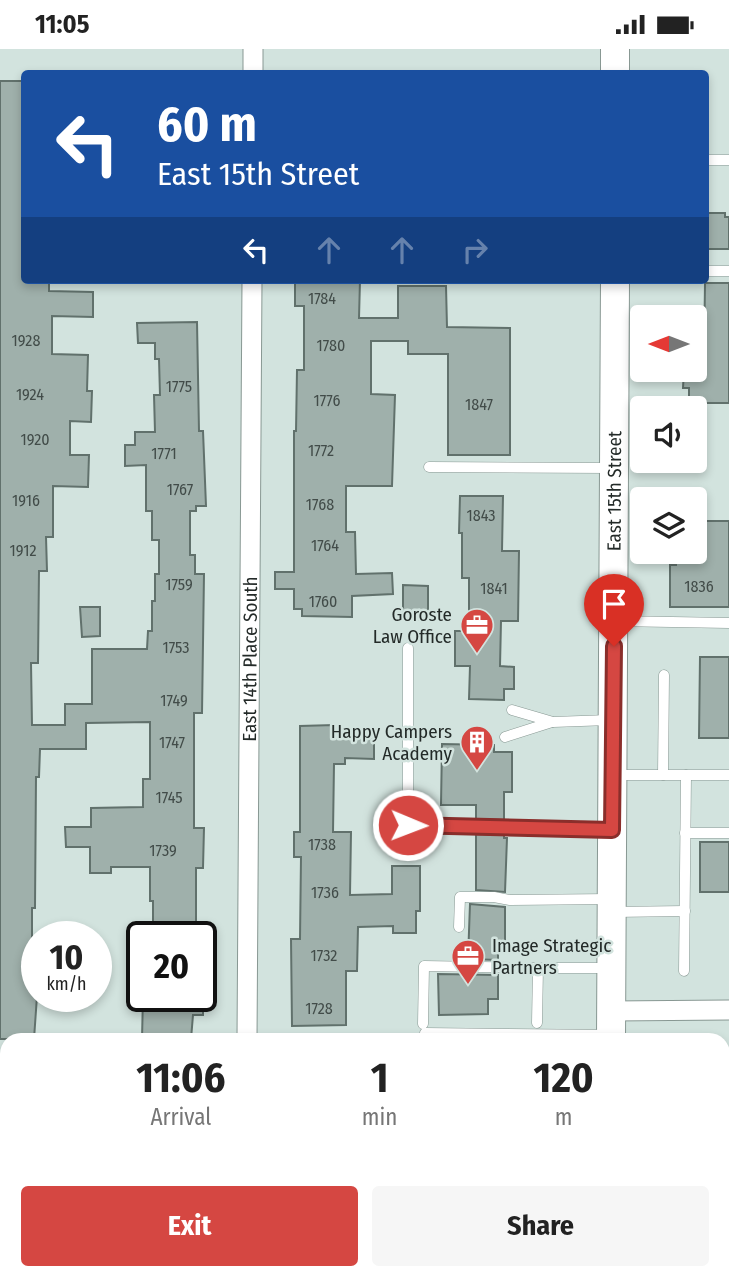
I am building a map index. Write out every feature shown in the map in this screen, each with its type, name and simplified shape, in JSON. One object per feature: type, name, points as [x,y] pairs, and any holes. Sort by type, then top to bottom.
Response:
[{"type":"main road","points":[[615,49],[615,70]]},
{"type":"main road","name":"East 15th Street","points":[[611,1028],[615,284]]},
{"type":"street","points":[[253,49],[253,70]]},
{"type":"street","name":"East 14th Place South","points":[[247,1033],[252,284]]},
{"type":"street","points":[[611,1028],[729,1010]]},
{"type":"lane","points":[[709,160],[729,160]]},
{"type":"lane","points":[[709,271],[729,271]]},
{"type":"lane","points":[[429,467],[614,468]]},
{"type":"lane","points":[[614,621],[729,623]]},
{"type":"lane","points":[[408,647],[408,825],[612,830]]},
{"type":"lane","points":[[663,775],[664,675]]},
{"type":"lane","points":[[512,710],[552,722]]},
{"type":"lane","points":[[505,737],[552,722],[613,720]]},
{"type":"lane","points":[[613,775],[729,775]]},
{"type":"lane","points":[[684,971],[686,775]]},
{"type":"lane","points":[[685,833],[729,833]]},
{"type":"lane","points":[[459,927],[460,897],[494,897],[685,911]]},
{"type":"lane","points":[[424,1024],[424,966],[612,968]]},
{"type":"lane","points":[[537,1023],[538,968]]},
{"type":"lane","points":[[425,1033],[611,1028]]},
{"type":"building","points":[[0,81],[21,81],[21,284],[49,284],[49,291],[93,292],[93,317],[52,316],[52,354],[88,355],[87,391],[92,391],[91,422],[70,421],[70,455],[89,455],[88,487],[53,486],[53,537],[46,537],[47,571],[39,571],[38,663],[31,663],[32,725],[65,725],[65,704],[92,704],[92,649],[147,649],[148,631],[152,631],[155,574],[159,574],[159,540],[152,540],[152,511],[146,511],[146,465],[125,466],[125,445],[135,445],[135,432],[155,432],[154,395],[160,395],[159,359],[155,359],[155,343],[138,343],[137,323],[197,322],[199,431],[203,431],[206,506],[196,506],[196,511],[190,511],[190,555],[195,555],[195,574],[204,574],[202,713],[194,713],[194,828],[204,828],[203,868],[196,868],[196,921],[153,921],[150,867],[111,867],[111,873],[90,873],[90,847],[66,847],[65,827],[91,827],[91,808],[143,807],[143,779],[150,779],[150,722],[86,723],[86,749],[40,749],[39,777],[36,777],[35,908],[32,908],[32,921],[21,921],[21,1012],[36,1012],[34,1033],[0,1033]]},
{"type":"building","points":[[709,213],[725,213],[725,217],[729,217],[729,249],[709,249]]},
{"type":"building","points":[[729,283],[729,403],[707,403],[707,396],[689,396],[689,388],[683,388],[683,382],[707,382],[705,284]]},
{"type":"building","points":[[295,284],[360,284],[359,318],[398,318],[398,286],[446,286],[447,327],[510,328],[510,455],[448,455],[448,354],[408,354],[408,341],[371,341],[371,394],[395,395],[392,486],[346,486],[346,532],[355,532],[356,574],[392,573],[393,594],[352,596],[352,617],[302,616],[302,609],[294,609],[294,589],[275,589],[275,572],[294,572],[297,370],[304,370],[304,306],[295,306]]},
{"type":"building","points":[[460,496],[503,496],[502,551],[519,551],[518,621],[501,621],[500,666],[514,667],[514,689],[504,689],[504,700],[469,699],[470,666],[455,666],[455,631],[469,631],[469,578],[462,578]]},
{"type":"building","points":[[707,521],[729,521],[729,607],[670,607],[670,565],[707,564]]},
{"type":"building","points":[[403,585],[428,586],[428,620],[403,619]]},
{"type":"building","points":[[80,607],[100,607],[100,636],[82,637]]},
{"type":"building","points":[[700,657],[729,657],[729,738],[699,738]]},
{"type":"building","points":[[334,725],[334,734],[374,734],[374,759],[345,758],[345,764],[334,764],[333,832],[351,832],[350,895],[392,894],[392,866],[420,866],[420,911],[416,911],[416,933],[393,933],[393,926],[358,927],[357,971],[346,971],[346,1025],[292,1026],[291,939],[300,939],[301,857],[294,857],[294,832],[300,832],[300,726]]},
{"type":"building","name":"Happy Campers Academy","points":[[442,744],[494,745],[494,752],[512,752],[512,792],[504,792],[504,820],[476,819],[476,805],[441,805]]},
{"type":"building","points":[[476,834],[504,835],[504,838],[507,838],[505,892],[476,890]]},
{"type":"building","points":[[700,842],[729,842],[729,892],[700,892]]},
{"type":"building","points":[[470,904],[505,907],[505,952],[498,952],[498,960],[468,959]]},
{"type":"building","name":"Image Strategic Partners","points":[[438,974],[498,975],[498,999],[488,999],[488,1014],[439,1015]]},
{"type":"building","points":[[143,1012],[203,1012],[203,1015],[193,1015],[192,1033],[142,1033]]},
{"type":"place","name":"Goroste Law Office","points":[[477,655]]},
{"type":"place","name":"Happy Campers Academy","points":[[477,772]]},
{"type":"place","name":"Image Strategic Partners","points":[[468,986]]},
{"type":"route","points":[[408,825],[612,830],[614,646]]}]
